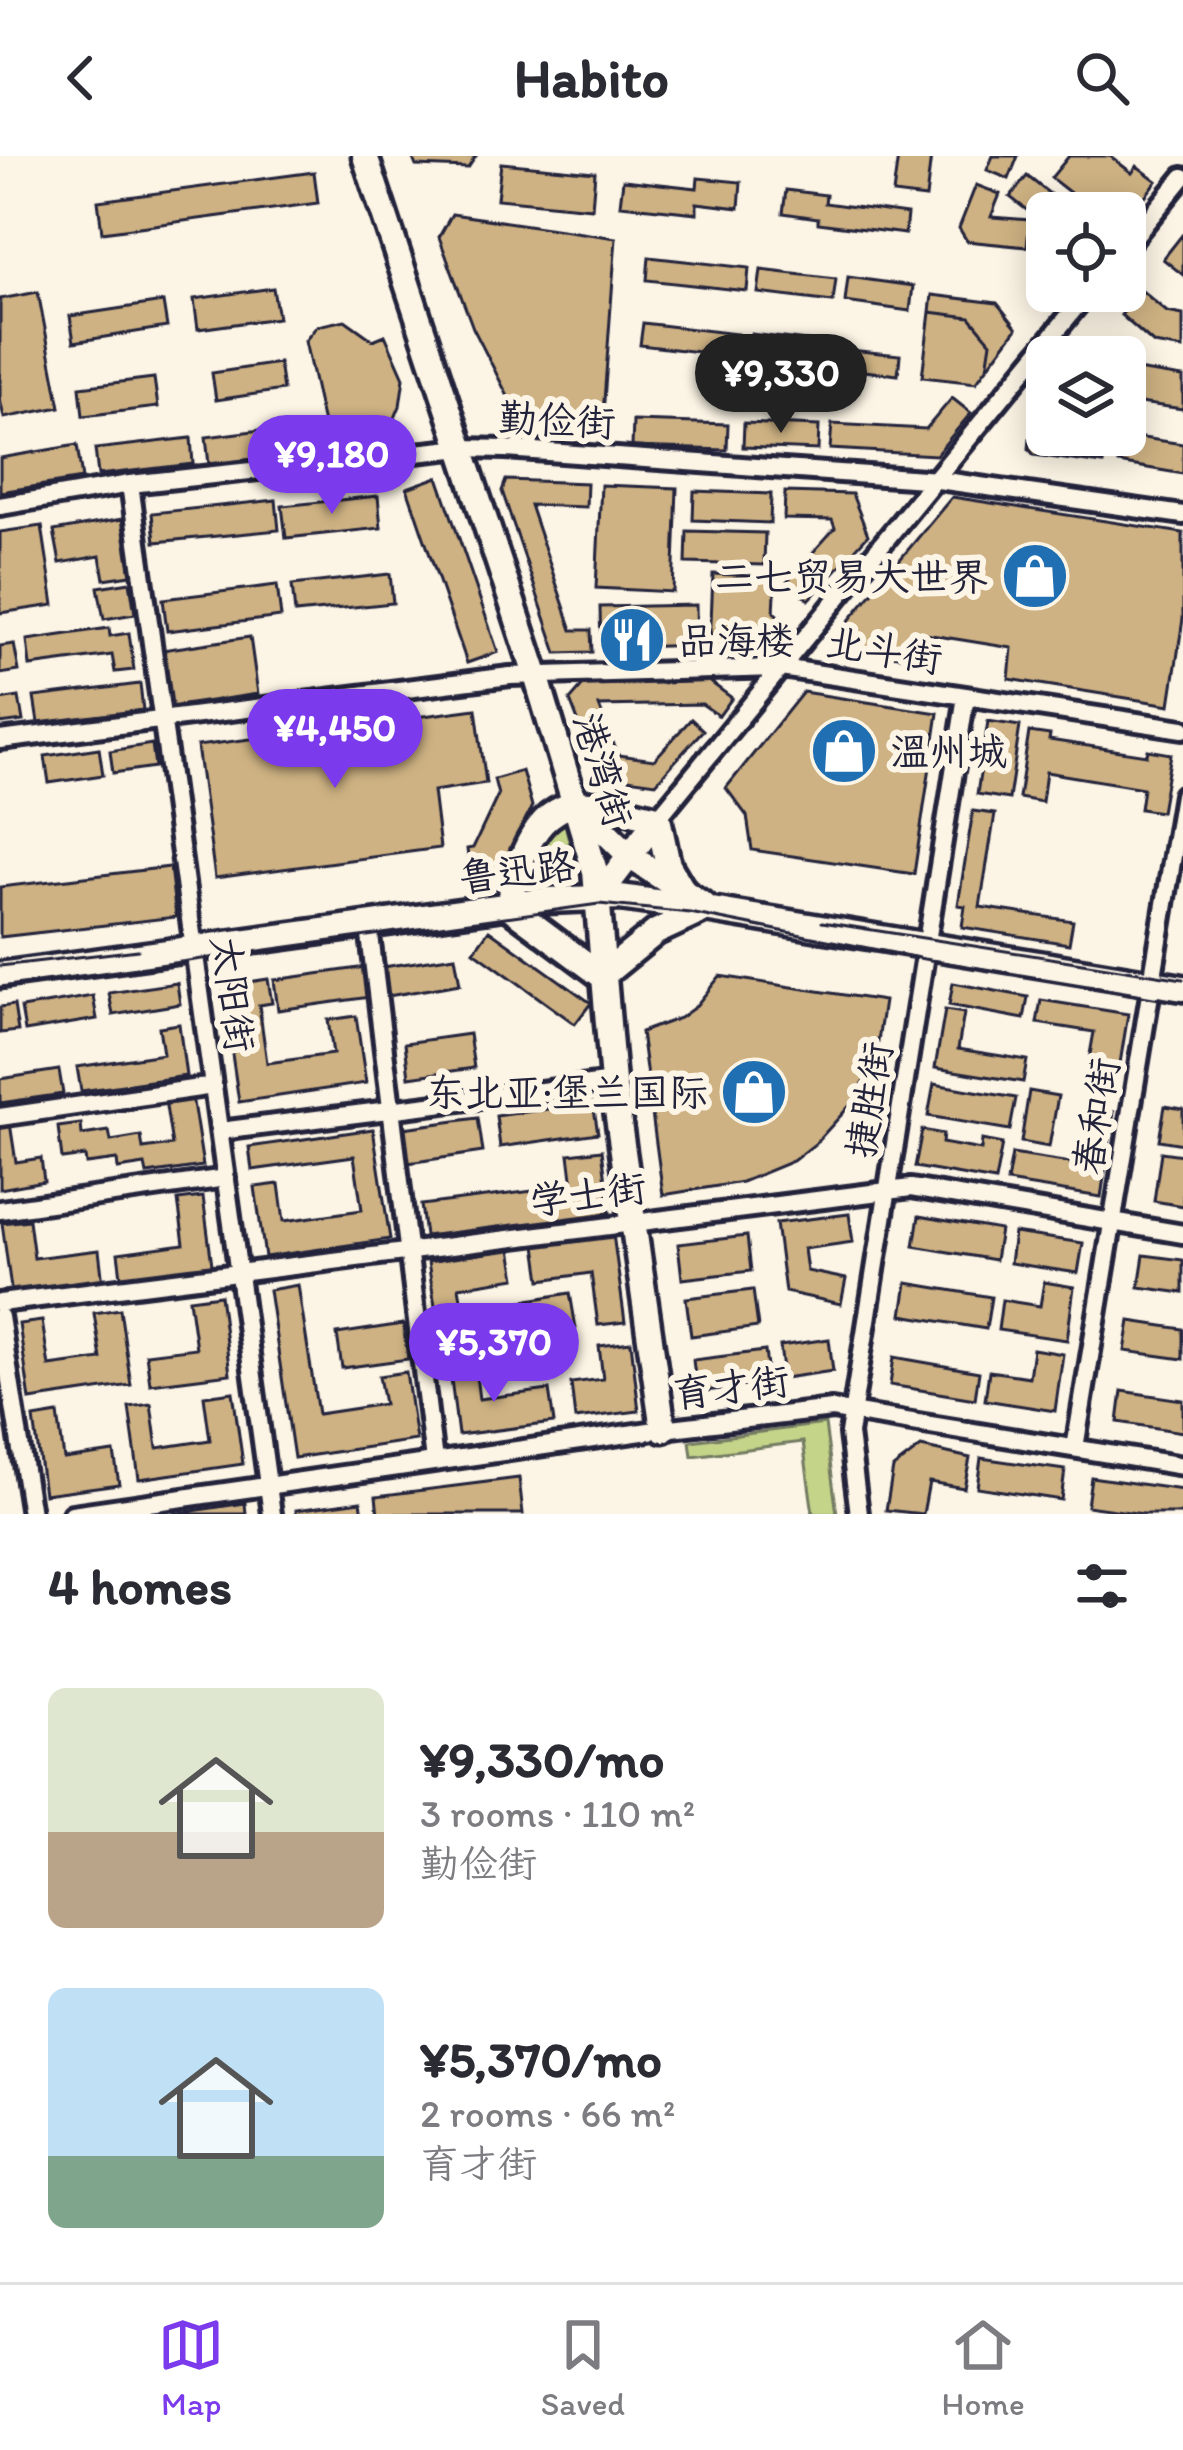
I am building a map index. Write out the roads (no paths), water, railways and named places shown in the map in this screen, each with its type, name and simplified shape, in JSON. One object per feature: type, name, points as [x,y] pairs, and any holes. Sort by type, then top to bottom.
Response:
[{"type":"main road","name":"港湾街","points":[[365,156],[536,675],[595,871],[613,1082],[663,1429]]},
{"type":"main road","points":[[576,804],[627,853],[711,910]]},
{"type":"main road","points":[[658,818],[604,805],[560,809],[539,825],[519,864],[508,906],[602,976],[672,922],[711,910]]},
{"type":"main road","points":[[598,897],[658,818]]},
{"type":"main road","points":[[658,818],[668,865],[686,894]]},
{"type":"main road","points":[[548,900],[627,853]]},
{"type":"main road","name":"鲁迅路","points":[[0,975],[598,897],[711,910],[1183,988]]},
{"type":"street","points":[[1146,224],[1181,183]]},
{"type":"street","points":[[658,818],[1072,312]]},
{"type":"street","name":"勤俭街","points":[[0,506],[130,484],[462,448],[938,480],[1183,515]]},
{"type":"street","name":"太阳街","points":[[130,484],[272,1514]]},
{"type":"street","name":"北斗街","points":[[0,740],[536,675],[781,668],[1183,729]]},
{"type":"street","name":"捷胜街","points":[[859,1514],[849,1434],[966,696]]},
{"type":"street","name":"春和街","points":[[1075,1448],[1183,795]]},
{"type":"street","points":[[369,927],[434,1461]]},
{"type":"street","points":[[220,1131],[613,1082]]},
{"type":"street","points":[[0,1118],[213,1086]]},
{"type":"street","points":[[0,1210],[226,1178]]},
{"type":"street","name":"学士街","points":[[0,1303],[911,1188],[1183,1234]]},
{"type":"street","points":[[0,1317],[31,1514]]},
{"type":"street","name":"育才街","points":[[72,1514],[832,1408],[1183,1466]]},
{"type":"tram line","points":[[0,987],[599,904],[690,913],[1183,1003]]},
{"type":"tram line","points":[[822,922],[1183,979]]},
{"type":"tram line","points":[[0,966],[138,950]]},
{"type":"place","name":"二七贸易大世界","points":[[1035,576]]},
{"type":"place","name":"品海楼","points":[[632,640]]},
{"type":"place","name":"温州城","points":[[844,751]]},
{"type":"place","name":"东北亚·堡兰国际","points":[[754,1092]]}]
